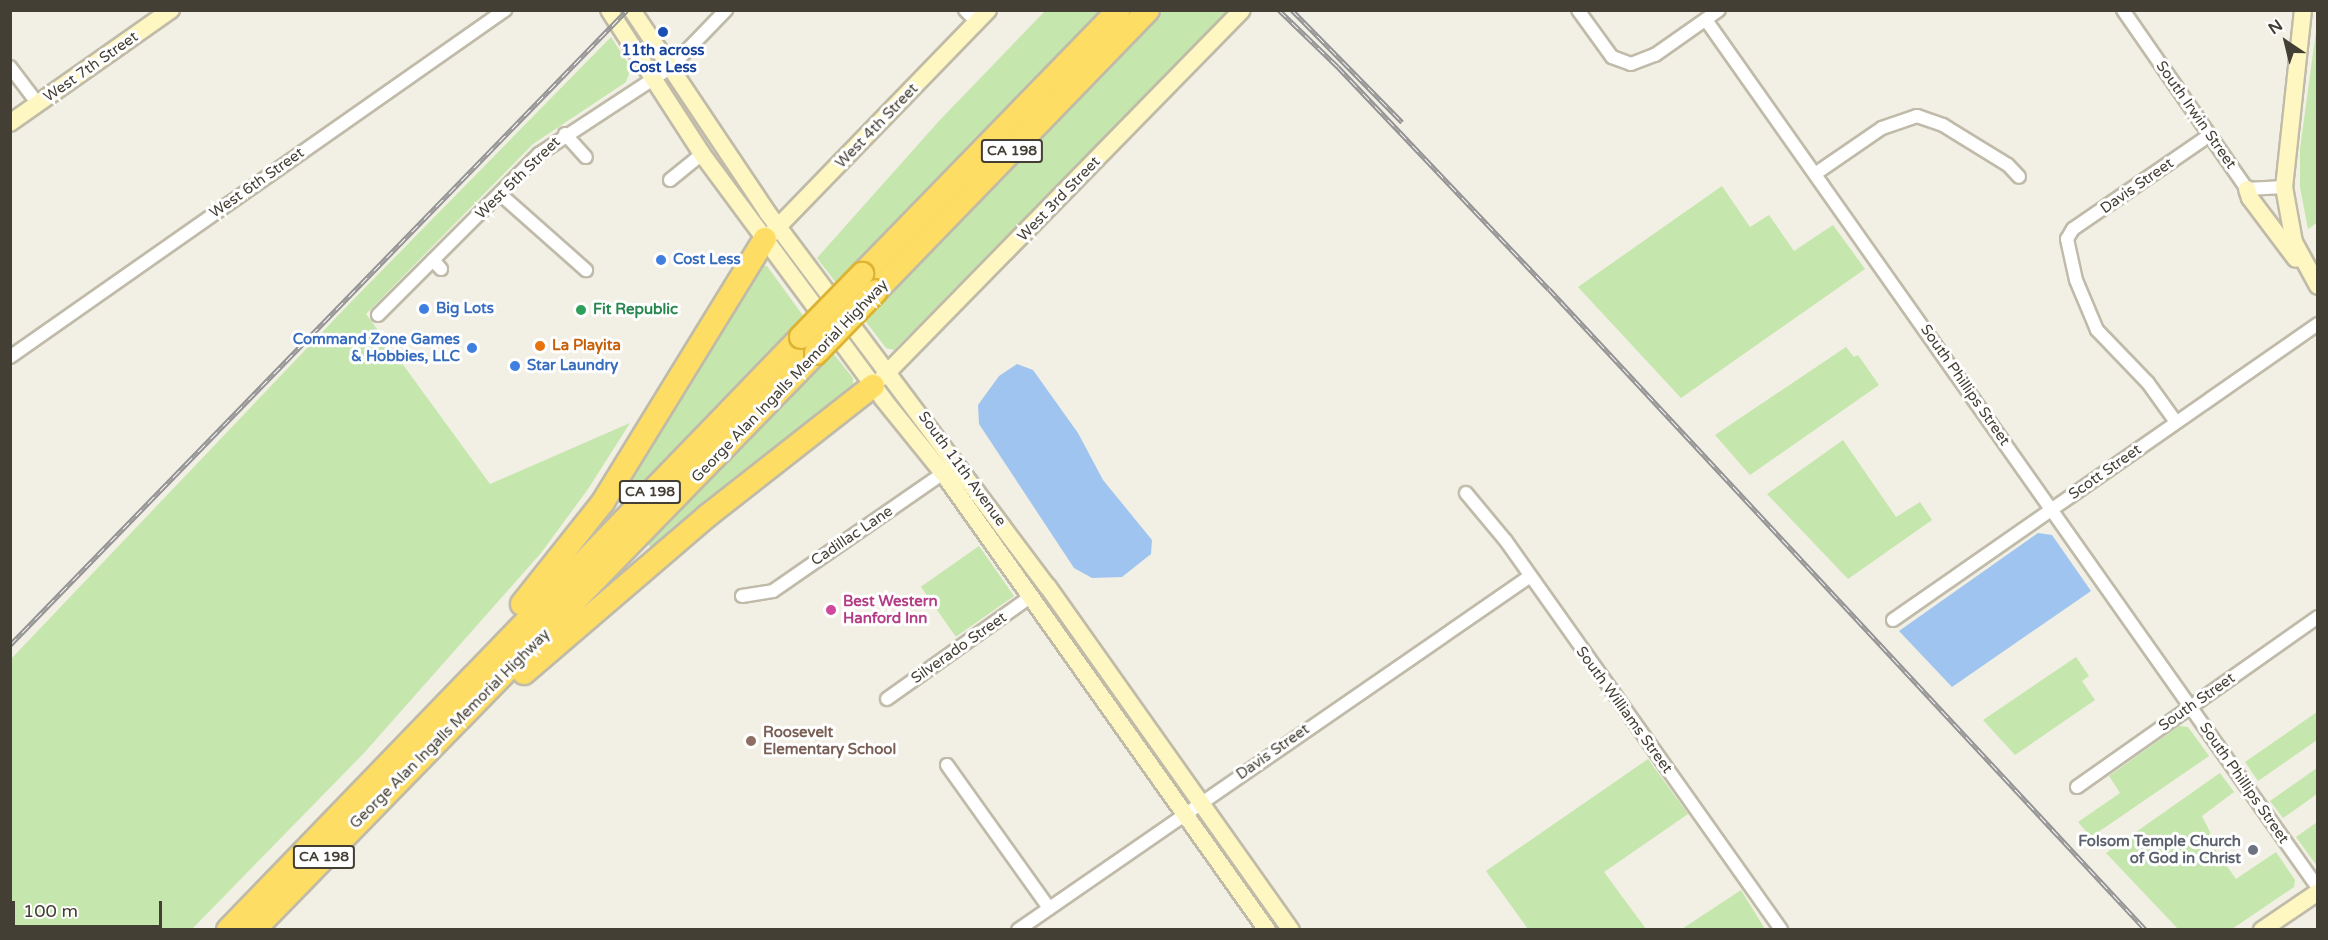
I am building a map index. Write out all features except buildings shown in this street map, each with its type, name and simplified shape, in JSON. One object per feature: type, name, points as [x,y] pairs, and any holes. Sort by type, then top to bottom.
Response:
[{"type":"highway","name":"George Alan Ingalls Memorial Highway","points":[[869,283],[1119,10]]},
{"type":"highway","name":"George Alan Ingalls Memorial Highway","points":[[228,930],[385,780],[869,283],[1148,10]]},
{"type":"highway","points":[[385,780],[603,502],[773,233]]},
{"type":"highway","points":[[385,780],[881,378]]},
{"type":"highway","name":"George Alan Ingalls Memorial Highway","points":[[254,930],[385,780]]},
{"type":"main road","name":"West 7th Street","points":[[10,123],[171,10]]},
{"type":"main road","name":"South 11th Avenue","points":[[632,10],[719,144],[773,233]]},
{"type":"main road","name":"West 3rd Street","points":[[881,378],[1242,10]]},
{"type":"main road","points":[[2303,10],[2284,187],[2290,228],[2313,279]]},
{"type":"main road","name":"West 4th Street","points":[[773,233],[976,14]]},
{"type":"main road","name":"South 11th Avenue","points":[[613,16],[702,154],[773,233],[881,378],[943,473],[1265,929]]},
{"type":"main road","points":[[2247,189],[2261,214],[2313,279]]},
{"type":"main road","name":"South 11th Avenue","points":[[881,378],[957,463],[1291,930]]},
{"type":"main road","points":[[2262,930],[2318,890]]},
{"type":"street","name":"West 6th Street","points":[[10,357],[505,10]]},
{"type":"street","name":"West 5th Street","points":[[378,315],[437,265],[500,194],[565,134],[670,68],[726,10]]},
{"type":"street","points":[[1578,10],[1605,50],[1626,64],[1655,55],[1719,10]]},
{"type":"street","name":"South Irwin Street","points":[[2123,10],[2247,189]]},
{"type":"street","name":"South Phillips Street","points":[[1706,20],[2318,890]]},
{"type":"street","points":[[10,67],[38,104]]},
{"type":"street","points":[[1815,174],[1882,128],[1917,116],[1943,125],[2007,165],[2019,177]]},
{"type":"street","points":[[565,134],[586,157]]},
{"type":"street","name":"Davis Street","points":[[2176,422],[2148,383],[2097,330],[2076,280],[2067,239],[2073,229],[2210,135]]},
{"type":"street","points":[[670,180],[702,154]]},
{"type":"street","points":[[2247,189],[2284,187]]},
{"type":"street","points":[[500,194],[586,270]]},
{"type":"street","name":"Scott Street","points":[[1893,620],[2318,324]]},
{"type":"street","name":"Cadillac Lane","points":[[742,596],[773,591],[957,463]]},
{"type":"street","name":"South Williams Street","points":[[1466,493],[1506,542],[1781,930]]},
{"type":"street","name":"Davis Street","points":[[1018,930],[1184,813],[1529,577]]},
{"type":"street","name":"Silverado Street","points":[[887,699],[1030,597]]},
{"type":"street","name":"South Street","points":[[2077,787],[2318,617]]},
{"type":"street","points":[[947,765],[1049,908]]},
{"type":"green space","points":[[1045,11],[1099,11],[837,284],[817,258],[939,121]]},
{"type":"green space","points":[[1163,11],[1228,11],[894,350],[886,348],[863,318]]},
{"type":"green space","points":[[2317,24],[2318,222],[2308,229],[2300,187],[2300,149]]},
{"type":"green space","points":[[611,37],[631,68],[626,82],[533,144],[366,314],[490,484],[630,423],[588,489],[541,553],[364,753],[192,929],[11,929],[11,659],[350,303]]},
{"type":"green space","points":[[1722,186],[1750,227],[1769,215],[1794,251],[1833,225],[1865,269],[1681,398],[1578,287]]},
{"type":"green space","points":[[758,266],[767,266],[804,317],[626,502],[615,492]]},
{"type":"green space","points":[[1846,347],[1854,357],[1858,355],[1879,385],[1750,475],[1715,435]]},
{"type":"green space","points":[[832,352],[853,378],[853,389],[656,553],[645,541]]},
{"type":"green space","points":[[1843,440],[1896,517],[1920,502],[1932,520],[1848,579],[1767,494]]},
{"type":"green space","points":[[979,546],[1014,596],[956,637],[921,587]]},
{"type":"green space","points":[[2076,657],[2089,676],[2082,681],[2095,700],[2015,755],[1983,720]]},
{"type":"green space","points":[[2317,712],[2317,740],[2258,781],[2245,762]]},
{"type":"green space","points":[[2179,726],[2188,727],[2209,756],[2091,837],[2078,822],[2120,793],[2109,776]]},
{"type":"green space","points":[[1648,759],[1688,814],[1604,872],[1646,929],[1528,929],[1486,871]]},
{"type":"green space","points":[[2317,768],[2317,794],[2283,818],[2270,801]]},
{"type":"green space","points":[[2220,773],[2234,792],[2202,816],[2210,832],[2209,841],[2236,879],[2276,852],[2295,880],[2294,887],[2232,929],[2178,929],[2106,853]]},
{"type":"green space","points":[[2317,822],[2317,866],[2296,837]]},
{"type":"green space","points":[[1741,890],[1765,929],[1682,929]]},
{"type":"water","points":[[1017,364],[1033,370],[1078,433],[1103,480],[1152,540],[1151,554],[1122,577],[1092,578],[1074,568],[979,424],[978,405],[999,376]]},
{"type":"water","points":[[2038,533],[2052,535],[2091,591],[1952,687],[1899,631]]},
{"type":"railway","points":[[10,645],[627,10]]},
{"type":"railway","points":[[1279,10],[1338,67],[1549,289],[2146,930]]},
{"type":"railway","points":[[1292,10],[1402,122]]},
{"type":"place","name":"11th across Cost Less","points":[[663,32]]},
{"type":"place","name":"Cost Less","points":[[661,260]]},
{"type":"place","name":"Big Lots","points":[[424,309]]},
{"type":"place","name":"Fit Republic","points":[[581,310]]},
{"type":"place","name":"La Playita","points":[[540,346]]},
{"type":"place","name":"Command Zone Games & Hobbies, LLC","points":[[472,348]]},
{"type":"place","name":"Star Laundry","points":[[515,366]]},
{"type":"place","name":"Best Western Hanford Inn","points":[[831,610]]},
{"type":"place","name":"Roosevelt Elementary School","points":[[751,741]]},
{"type":"place","name":"Folsom Temple Church of God in Christ","points":[[2253,850]]}]
